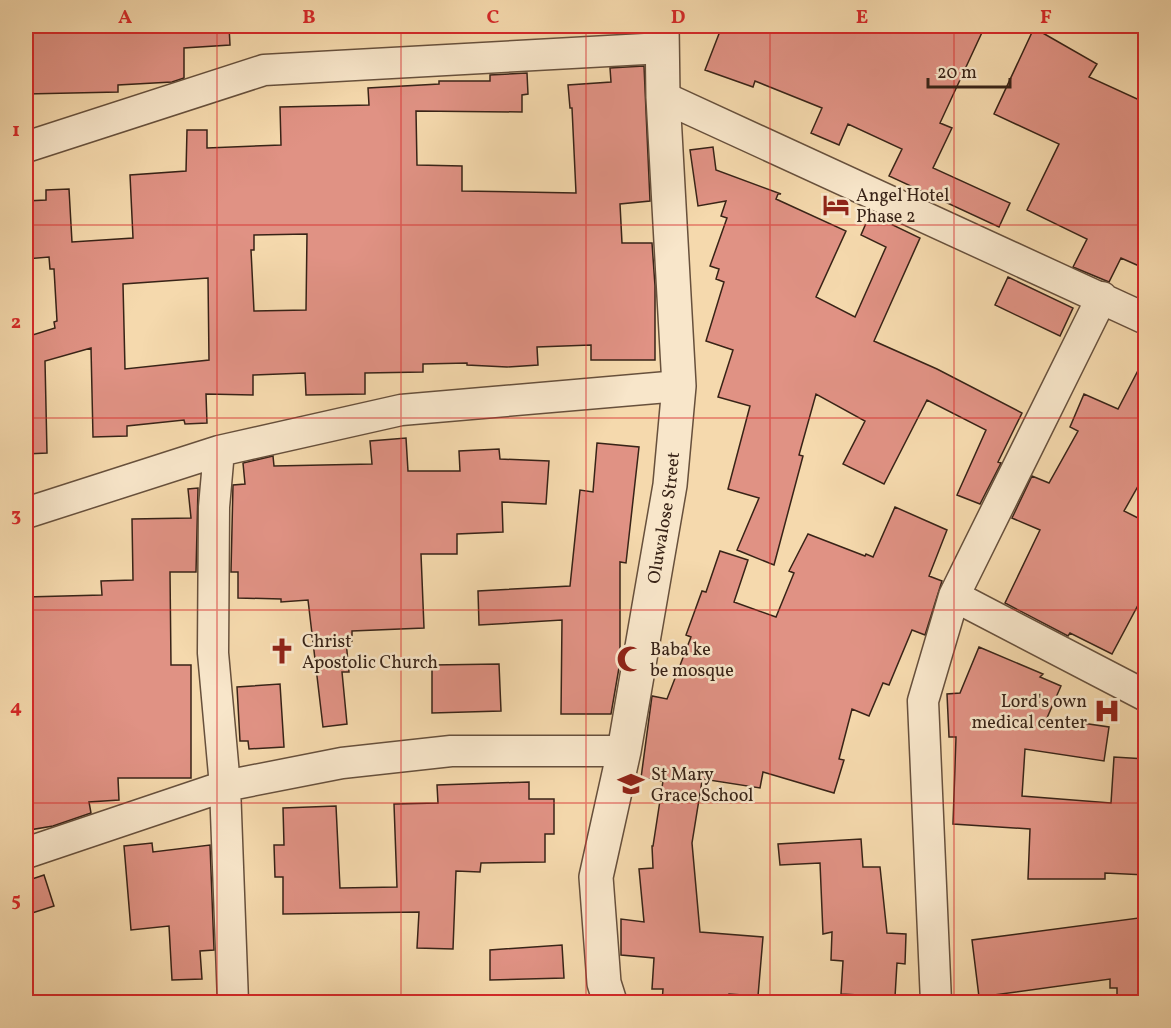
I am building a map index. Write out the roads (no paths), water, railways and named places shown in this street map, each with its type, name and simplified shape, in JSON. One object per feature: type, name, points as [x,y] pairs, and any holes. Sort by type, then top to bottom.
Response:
[{"type":"street","name":"Oluwalose Street","points":[[602,996],[596,877],[624,751],[670,485],[679,386],[663,97],[663,37]]},
{"type":"street","points":[[26,147],[264,70],[663,37]]},
{"type":"street","points":[[663,97],[1146,319]]},
{"type":"street","points":[[936,1002],[923,700],[954,596],[1101,297]]},
{"type":"street","points":[[26,513],[219,451],[401,410],[679,386]]},
{"type":"street","points":[[219,451],[214,507],[213,653],[225,786],[233,1002]]},
{"type":"street","points":[[954,596],[1146,696]]},
{"type":"street","points":[[26,853],[225,786],[342,763],[451,751],[624,751]]},
{"type":"place","name":"Angel Hotel Phase 2","points":[[836,205]]},
{"type":"place","name":"Christ Apostolic Church","points":[[282,651]]},
{"type":"place","name":"Baba ke be mosque","points":[[630,659]]},
{"type":"place","name":"Lord's own medical center","points":[[1107,711]]},
{"type":"place","name":"St Mary Grace School","points":[[631,784]]}]
